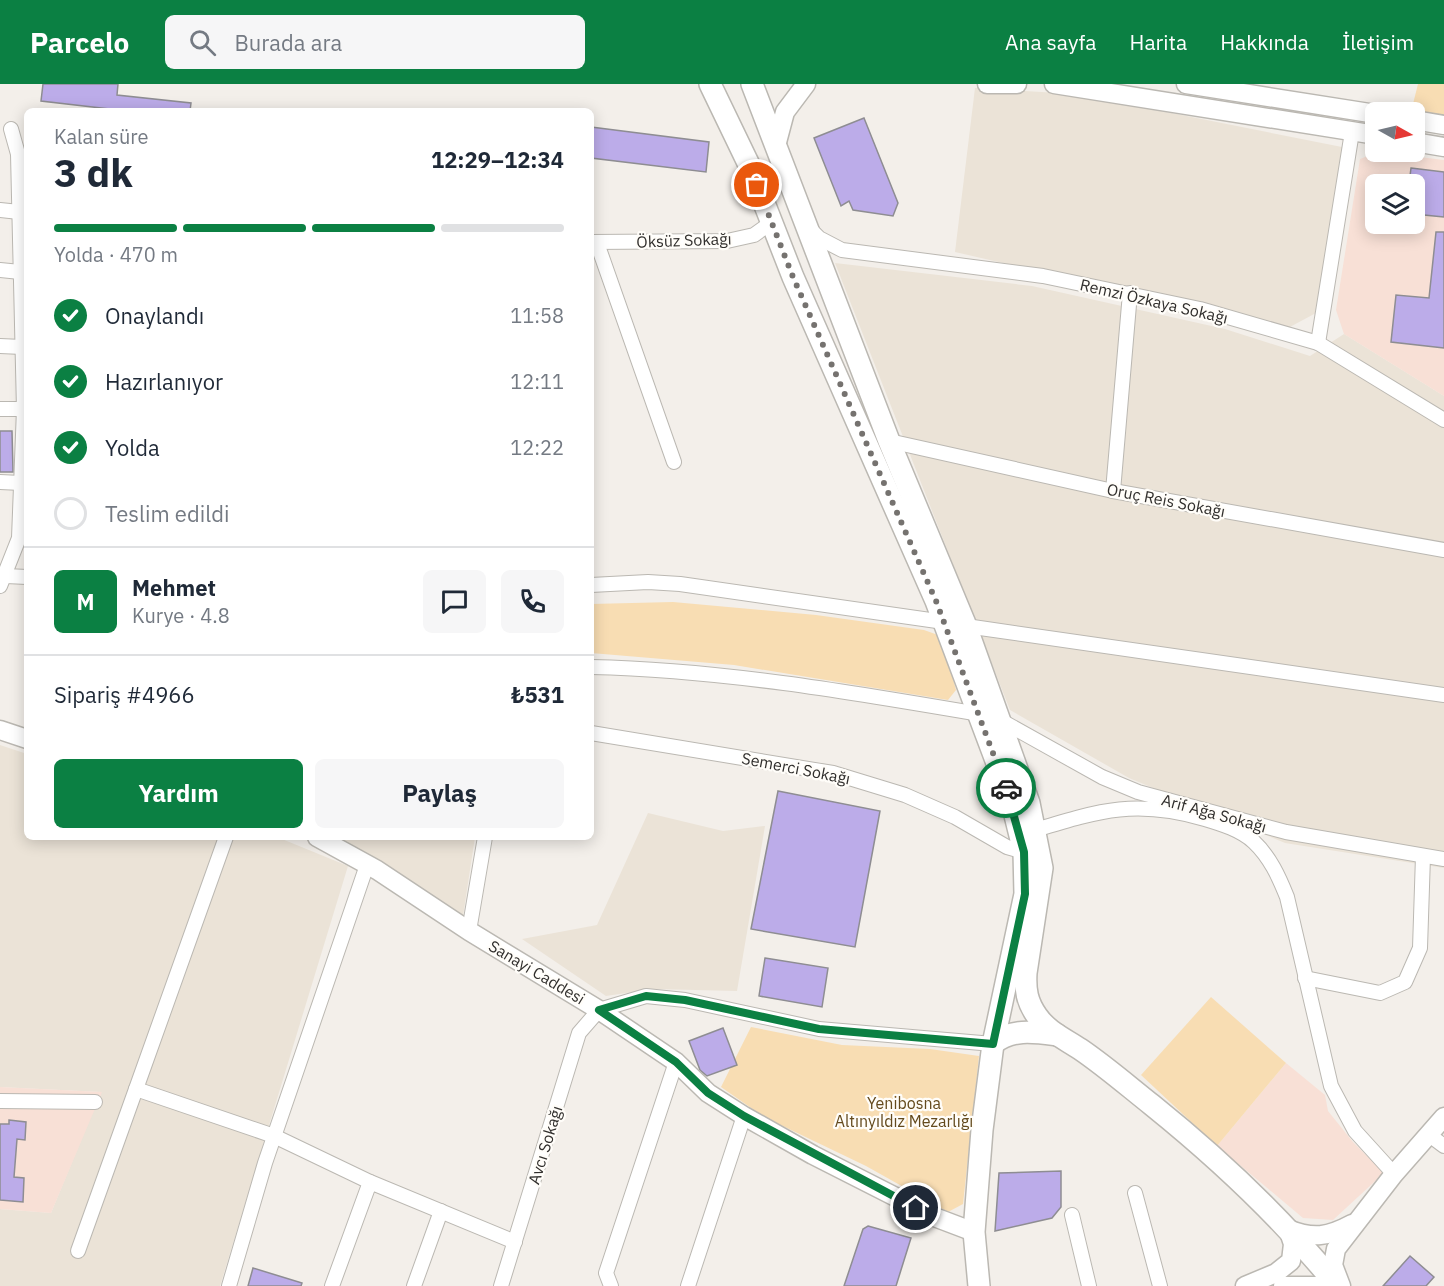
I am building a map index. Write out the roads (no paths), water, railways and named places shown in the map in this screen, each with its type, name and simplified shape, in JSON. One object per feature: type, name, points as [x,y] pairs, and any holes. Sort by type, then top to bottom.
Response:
[{"type":"main road","points":[[710,84],[750,167],[793,277],[944,622],[1012,803],[1024,852],[1025,894],[993,1044],[974,1232],[979,1286]]},
{"type":"main road","points":[[752,84],[889,441],[966,626],[1029,802],[1042,867],[1025,991],[1038,1018],[1199,1144],[1288,1229],[1339,1286]]},
{"type":"main road","points":[[776,146],[785,112],[806,84]]},
{"type":"main road","points":[[987,84],[1017,84]]},
{"type":"main road","points":[[1054,84],[1365,134]]},
{"type":"main road","points":[[1186,84],[1365,112]]},
{"type":"main road","points":[[1425,122],[1444,125]]},
{"type":"main road","points":[[1425,144],[1444,147]]},
{"type":"main road","points":[[0,730],[24,738]]},
{"type":"main road","name":"Sanayi Caddesi","points":[[322,840],[367,865],[469,931],[599,1010],[676,1062],[708,1093],[744,1116],[813,1155],[937,1218],[974,1232]]},
{"type":"main road","points":[[993,1044],[1007,1035],[1030,1031],[1058,1035]]},
{"type":"main road","points":[[1339,1286],[1333,1264],[1336,1249],[1394,1174],[1444,1117]]},
{"type":"main road","points":[[1288,1229],[1305,1235],[1332,1235],[1356,1222]]},
{"type":"main road","points":[[1245,1286],[1276,1273],[1291,1261],[1293,1244],[1288,1229]]},
{"type":"main road","points":[[1283,1286],[1320,1286]]},
{"type":"street","points":[[11,129],[18,154],[19,212],[23,253],[20,272],[24,388]]},
{"type":"street","points":[[1318,343],[1352,132]]},
{"type":"street","points":[[0,210],[19,212]]},
{"type":"street","name":"Öksüz Sokağı","points":[[594,242],[727,241],[754,236],[772,222]]},
{"type":"street","points":[[807,226],[819,238],[842,250]]},
{"type":"street","points":[[594,242],[674,462]]},
{"type":"street","points":[[822,264],[830,255],[842,250]]},
{"type":"street","name":"Remzi Özkaya Sokağı","points":[[842,250],[1043,276],[1200,309],[1318,343],[1444,420]]},
{"type":"street","points":[[0,270],[20,272]]},
{"type":"street","points":[[1113,491],[1130,293]]},
{"type":"street","points":[[0,346],[22,347]]},
{"type":"street","points":[[0,409],[24,409]]},
{"type":"street","points":[[24,428],[19,538],[3,581],[24,578]]},
{"type":"street","name":"Oruç Reis Sokağı","points":[[889,441],[1113,491],[1444,550]]},
{"type":"street","points":[[0,482],[21,483]]},
{"type":"street","points":[[594,585],[648,582],[680,584],[944,622]]},
{"type":"street","points":[[966,626],[1444,695]]},
{"type":"street","points":[[594,667],[658,668],[795,683],[979,714]]},
{"type":"street","name":"Arif Ağa Sokağı","points":[[1000,720],[1102,777],[1138,792],[1286,832],[1444,860]]},
{"type":"street","name":"Semerci Sokağı","points":[[594,733],[833,773],[905,795],[955,817],[1007,847],[1024,852]]},
{"type":"street","points":[[1035,830],[1110,810],[1145,807],[1229,826],[1254,841],[1274,867],[1287,897],[1331,1086],[1355,1131],[1394,1174]]},
{"type":"street","points":[[78,1251],[225,840]]},
{"type":"street","points":[[469,931],[484,840]]},
{"type":"street","points":[[1305,978],[1380,993],[1406,982],[1420,948],[1423,856]]},
{"type":"street","points":[[230,1286],[274,1136],[367,865]]},
{"type":"street","points":[[599,1010],[646,996],[685,1000],[819,1029],[993,1044]]},
{"type":"street","name":"Avcı Sokağı","points":[[501,1286],[579,1033],[599,1010]]},
{"type":"street","points":[[612,1286],[606,1273],[676,1062]]},
{"type":"street","points":[[136,1089],[274,1136],[370,1182],[514,1242]]},
{"type":"street","points":[[0,1101],[95,1102]]},
{"type":"street","points":[[688,1286],[744,1116]]},
{"type":"street","points":[[1428,1134],[1444,1146]]},
{"type":"street","points":[[332,1286],[370,1182]]},
{"type":"street","points":[[1135,1193],[1160,1286]]},
{"type":"street","points":[[414,1286],[441,1211]]},
{"type":"street","points":[[1072,1215],[1089,1286]]},
{"type":"park label","name":"Yenibosna Altınyıldız Mezarlığı","points":[[904,1112]]}]
